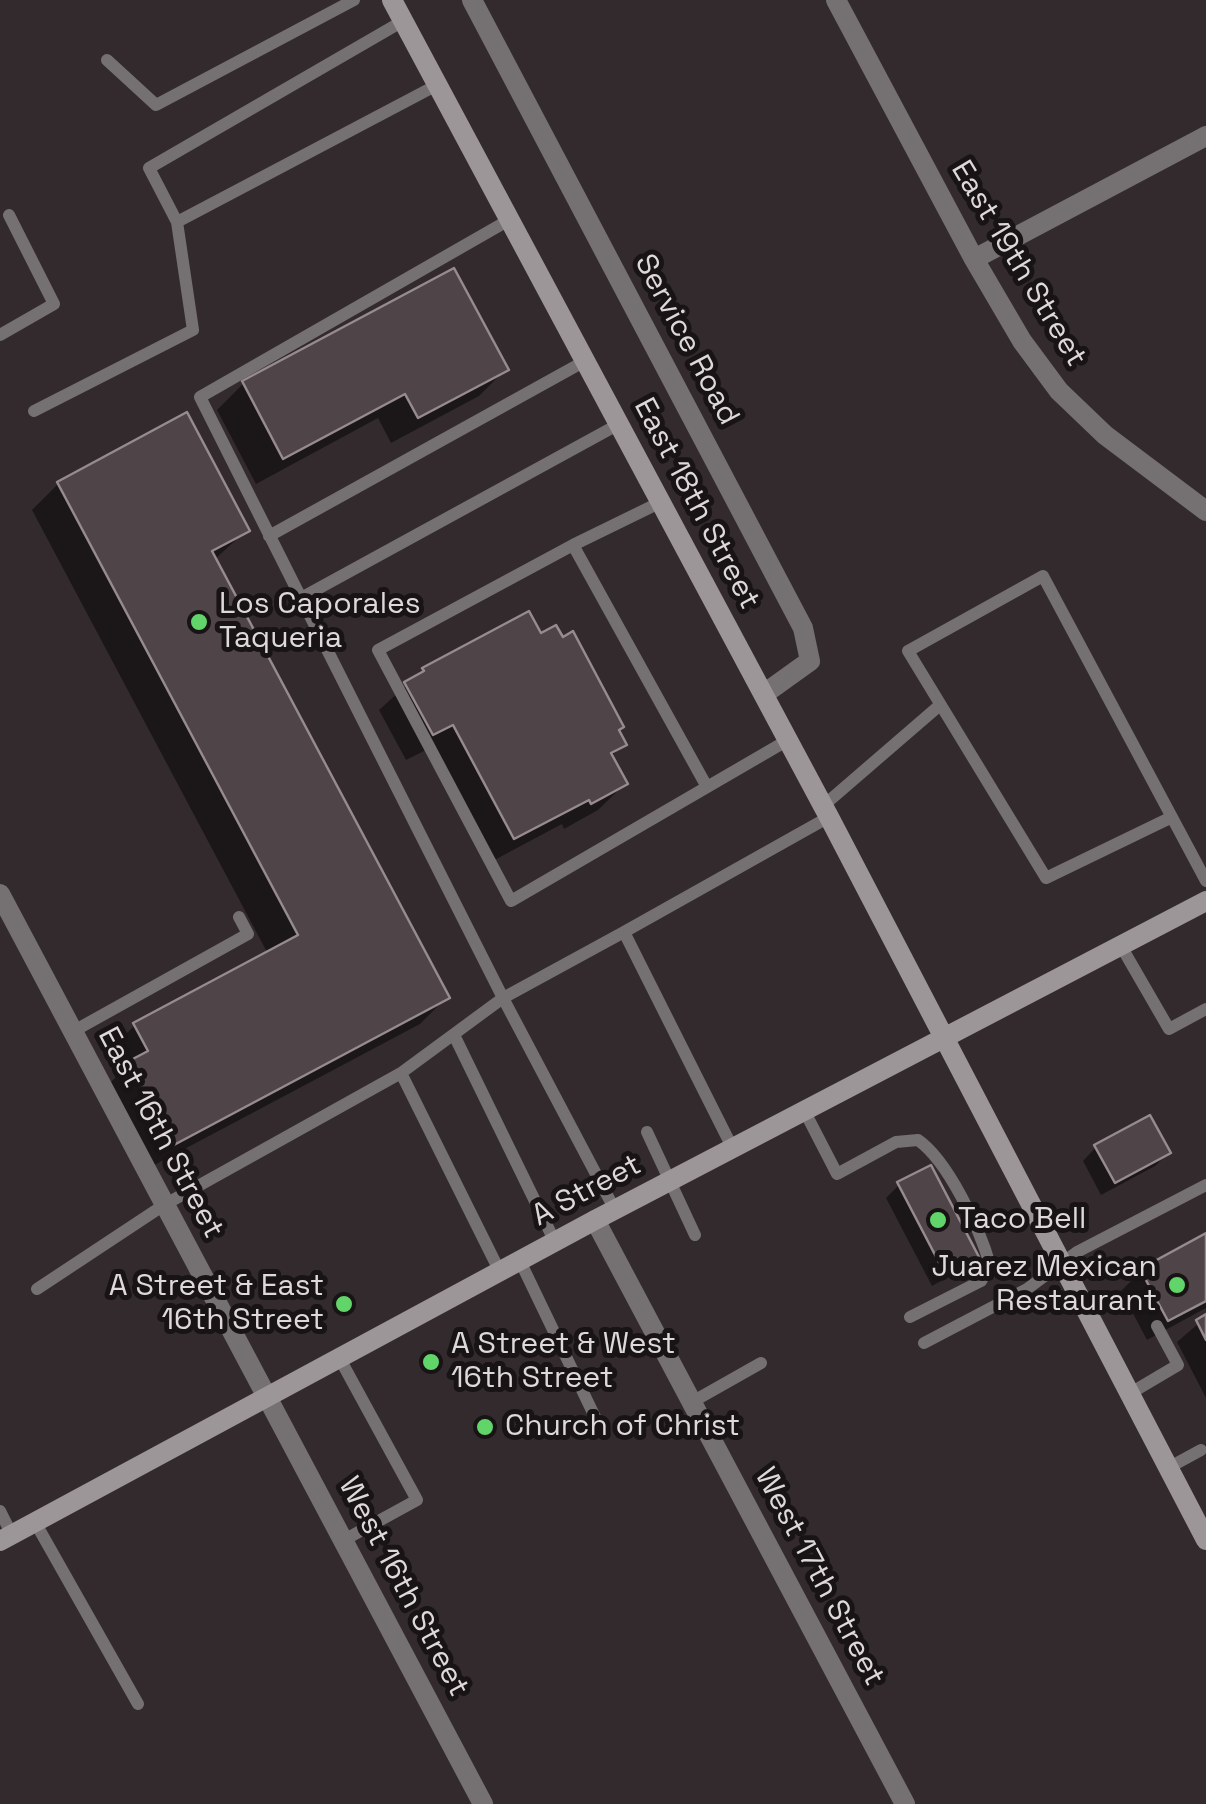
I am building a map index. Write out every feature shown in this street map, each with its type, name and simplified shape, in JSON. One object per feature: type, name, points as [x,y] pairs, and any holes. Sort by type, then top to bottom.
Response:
[{"type":"main road","name":"East 18th Street","points":[[392,0],[764,694],[1206,1540]]},
{"type":"main road","name":"A Street","points":[[6,1538],[595,1220],[1206,901]]},
{"type":"street","name":"Service Road","points":[[472,0],[803,628],[810,661],[764,694]]},
{"type":"street","name":"East 19th Street","points":[[836,0],[974,260],[1022,341],[1059,391],[1105,435],[1206,511]]},
{"type":"street","points":[[974,260],[1206,136]]},
{"type":"street","name":"East 16th Street","points":[[0,894],[268,1398]]},
{"type":"street","name":"West 17th Street","points":[[595,1220],[905,1804]]},
{"type":"street","name":"West 16th Street","points":[[268,1398],[483,1804]]},
{"type":"lane","points":[[107,60],[156,106],[354,0]]},
{"type":"lane","points":[[34,411],[192,330],[178,222],[149,168],[403,21]]},
{"type":"lane","points":[[178,222],[438,85]]},
{"type":"lane","points":[[0,336],[54,304],[9,215]]},
{"type":"lane","points":[[509,220],[200,397],[615,1210]]},
{"type":"lane","points":[[269,536],[585,361]]},
{"type":"lane","points":[[301,598],[619,424]]},
{"type":"lane","points":[[661,502],[378,650],[511,900],[788,740]]},
{"type":"lane","points":[[573,545],[707,787]]},
{"type":"lane","points":[[1172,817],[1046,878],[908,651],[1042,576],[1172,817],[1206,881]]},
{"type":"lane","points":[[37,1289],[164,1205],[401,1073],[504,998],[826,812],[940,705]]},
{"type":"lane","points":[[72,1032],[248,934],[239,917]]},
{"type":"lane","points":[[624,932],[733,1148]]},
{"type":"lane","points":[[1120,946],[1169,1029],[1206,1009]]},
{"type":"lane","points":[[454,1034],[555,1242]]},
{"type":"lane","points":[[401,1073],[500,1272]]},
{"type":"lane","points":[[805,1112],[837,1174],[896,1142],[918,1140],[934,1151],[984,1245],[990,1265],[981,1281],[910,1317]]},
{"type":"lane","points":[[647,1132],[694,1235]]},
{"type":"lane","points":[[924,1343],[1027,1289],[1076,1252],[1206,1185]]},
{"type":"lane","points":[[520,1261],[595,1417]]},
{"type":"lane","points":[[1128,1394],[1178,1365],[1157,1326]]},
{"type":"lane","points":[[340,1359],[417,1500],[344,1540]]},
{"type":"lane","points":[[692,1402],[761,1364]]},
{"type":"lane","points":[[1168,1468],[1202,1450]]},
{"type":"lane","points":[[0,1511],[6,1538]]},
{"type":"lane","points":[[35,1522],[138,1704]]},
{"type":"building","points":[[454,268],[509,370],[418,418],[405,394],[283,459],[242,381]]},
{"type":"building","points":[[187,412],[250,531],[212,551],[450,998],[172,1146],[127,1062],[148,1051],[133,1023],[298,935],[57,482]]},
{"type":"building","points":[[529,611],[541,633],[556,625],[563,637],[573,631],[624,727],[619,730],[627,745],[611,753],[628,784],[514,839],[453,725],[433,735],[404,682],[424,671],[422,668]]},
{"type":"building","points":[[1150,1115],[1171,1153],[1115,1183],[1094,1145]]},
{"type":"building","name":"Taco Bell","points":[[931,1165],[979,1257],[945,1274],[897,1182]]},
{"type":"building","name":"Juarez Mexican Restaurant","points":[[1206,1233],[1206,1301],[1168,1321],[1140,1269]]},
{"type":"building","points":[[1206,1314],[1206,1340],[1196,1320]]},
{"type":"place","name":"Los Caporales Taqueria","points":[[199,622]]},
{"type":"place","name":"Taco Bell","points":[[938,1220]]},
{"type":"place","name":"Juarez Mexican Restaurant","points":[[1177,1285]]},
{"type":"place","name":"A Street & East 16th Street","points":[[344,1304]]},
{"type":"place","name":"A Street & West 16th Street","points":[[431,1362]]},
{"type":"place","name":"Church of Christ","points":[[485,1427]]}]
